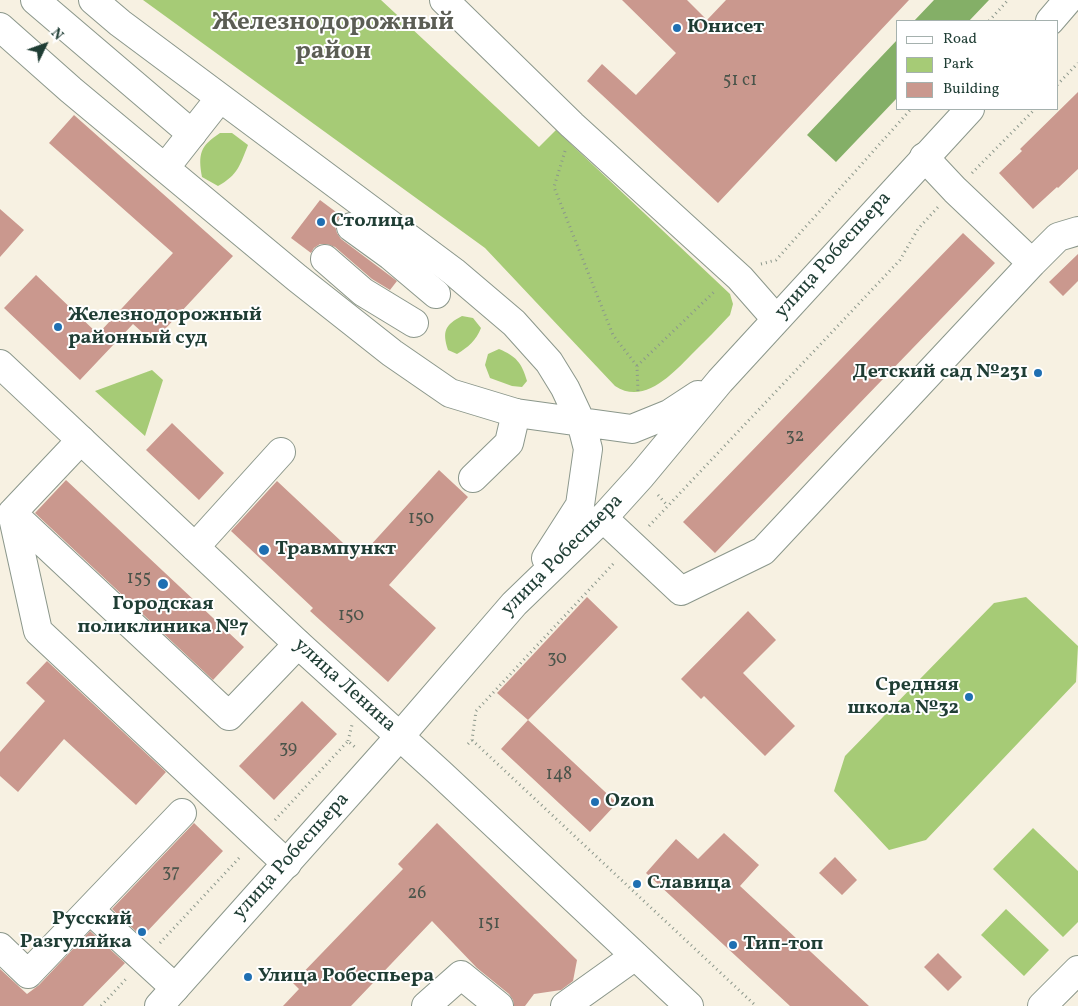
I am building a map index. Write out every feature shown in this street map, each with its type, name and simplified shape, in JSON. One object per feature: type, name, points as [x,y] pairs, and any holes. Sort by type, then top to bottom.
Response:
[{"type":"main road","points":[[35,0],[192,134]]},
{"type":"main road","points":[[93,0],[120,23],[454,272],[514,323],[549,362],[565,388],[581,422],[588,449],[580,505],[554,547],[514,604]]},
{"type":"main road","points":[[444,0],[572,125],[734,273],[776,319]]},
{"type":"main road","points":[[1051,20],[1068,0]]},
{"type":"main road","points":[[0,27],[71,90],[297,278],[392,353],[450,393],[516,413],[632,429],[670,414],[720,381]]},
{"type":"main road","points":[[165,168],[220,98]]},
{"type":"main road","name":"улица Робеспьера","points":[[167,997],[400,736],[514,604],[603,518],[641,476],[720,381],[969,110]]},
{"type":"main road","points":[[924,157],[955,190],[1032,263]]},
{"type":"main road","points":[[297,278],[325,259],[351,227],[356,199]]},
{"type":"main road","points":[[351,227],[392,256],[436,294]]},
{"type":"main road","points":[[603,518],[681,590],[763,551],[1032,263],[1058,237],[1078,231]]},
{"type":"main road","points":[[325,259],[363,292],[414,323]]},
{"type":"main road","points":[[392,353],[454,272]]},
{"type":"main road","name":"улица Ленина","points":[[0,364],[298,644],[400,736],[689,1006]]},
{"type":"main road","points":[[473,478],[509,442],[516,413]]},
{"type":"main road","points":[[12,513],[81,440]]},
{"type":"main road","points":[[194,547],[282,452]]},
{"type":"main road","points":[[12,513],[229,716],[298,644]]},
{"type":"main road","points":[[12,513],[38,631],[286,864]]},
{"type":"main road","points":[[0,947],[28,974],[182,813]]},
{"type":"main road","points":[[90,910],[144,960],[167,997]]},
{"type":"main road","points":[[565,1006],[635,956]]},
{"type":"main road","points":[[1042,1006],[1078,970]]},
{"type":"main road","points":[[426,1006],[461,975],[500,1006]]},
{"type":"path","points":[[990,20],[1008,0]]},
{"type":"path","points":[[1058,84],[1078,63]]},
{"type":"path","points":[[637,366],[734,273],[776,260],[910,110]]},
{"type":"path","points":[[468,744],[472,740],[476,711],[900,260],[918,228],[1034,110]]},
{"type":"path","points":[[572,125],[554,187],[613,335],[637,366],[638,392]]},
{"type":"path","points":[[652,489],[668,506]]},
{"type":"path","points":[[101,1006],[348,741],[353,720]]},
{"type":"path","points":[[472,740],[756,1006]]},
{"type":"path","points":[[348,741],[358,750]]},
{"type":"green space","points":[[143,0],[381,0],[539,147],[556,130],[730,294],[733,304],[730,315],[677,369],[658,384],[637,392],[626,391],[615,386],[485,248]]},
{"type":"green space","points":[[934,0],[989,0],[970,20],[915,20]]},
{"type":"green space","points":[[896,41],[896,99],[836,162],[807,135]]},
{"type":"green space","points":[[220,133],[232,133],[248,145],[234,173],[218,186],[202,177],[200,162],[204,147]]},
{"type":"green space","points":[[462,316],[473,318],[481,328],[477,337],[457,354],[448,350],[445,333],[452,322]]},
{"type":"green space","points":[[499,349],[514,357],[523,369],[527,381],[522,387],[512,386],[490,378],[485,365],[488,354]]},
{"type":"green space","points":[[152,370],[163,380],[145,436],[95,391]]},
{"type":"green space","points":[[1026,597],[1078,646],[1076,682],[926,840],[889,850],[834,791],[845,756],[994,603]]},
{"type":"green space","points":[[1033,828],[1078,871],[1078,922],[1063,937],[993,869]]},
{"type":"green space","points":[[1006,909],[1049,950],[1024,976],[981,935]]},
{"type":"building","points":[[622,0],[687,0],[707,20],[726,0],[909,0],[718,203],[587,81],[602,64],[636,95],[676,53]]},
{"type":"building","points":[[1078,92],[1078,169],[1033,209],[999,173],[1022,151],[1020,149]]},
{"type":"building","points":[[74,115],[233,256],[153,342],[133,324],[80,380],[4,308],[36,275],[98,334],[173,253],[49,143]]},
{"type":"building","name":"Столица","points":[[320,200],[340,215],[335,226],[341,239],[397,281],[390,290],[372,279],[335,247],[320,244],[311,253],[291,238]]},
{"type":"building","points":[[0,209],[24,230],[0,257]]},
{"type":"building","points":[[963,233],[995,263],[715,553],[683,522]]},
{"type":"building","points":[[1078,254],[1078,281],[1063,296],[1049,282]]},
{"type":"building","points":[[172,423],[224,473],[199,500],[146,450]]},
{"type":"building","points":[[439,470],[468,497],[389,585],[436,628],[388,682],[310,611],[313,608],[231,531],[277,481],[359,558]]},
{"type":"building","points":[[66,480],[244,647],[213,680],[35,513]]},
{"type":"building","points":[[587,597],[618,627],[528,720],[497,693]]},
{"type":"building","points":[[748,611],[776,640],[743,673],[795,726],[765,756],[704,696],[701,699],[681,679]]},
{"type":"building","points":[[47,661],[166,772],[136,805],[64,739],[18,792],[0,776],[0,752],[45,701],[26,683]]},
{"type":"building","points":[[302,701],[337,734],[274,800],[239,766]]},
{"type":"building","points":[[528,720],[617,803],[590,832],[501,749]]},
{"type":"building","points":[[194,823],[223,851],[142,937],[112,909]]},
{"type":"building","points":[[437,823],[577,960],[573,981],[561,990],[534,994],[525,1006],[514,1006],[509,994],[477,968],[432,921],[351,1006],[283,1006],[299,989],[293,983],[403,869],[398,864]]},
{"type":"building","points":[[724,833],[759,865],[740,886],[869,1006],[790,1006],[646,873],[676,839],[698,859]]},
{"type":"building","points":[[835,857],[857,880],[842,895],[819,873]]},
{"type":"building","points":[[90,931],[125,963],[83,1006],[0,1006],[0,969],[27,994],[39,985]]},
{"type":"building","points":[[938,953],[962,977],[948,991],[924,967]]},
{"type":"place","name":"Юнисет","points":[[677,28]]},
{"type":"place","name":"Столица","points":[[321,222]]},
{"type":"place","name":"Железнодорожный районный суд","points":[[58,327]]},
{"type":"place","name":"Детский сад №231","points":[[1038,373]]},
{"type":"place","name":"Травмпункт","points":[[264,550]]},
{"type":"place","name":"Городская поликлиника №7","points":[[163,584]]},
{"type":"place","name":"Средняя школа №32","points":[[969,697]]},
{"type":"place","name":"Ozon","points":[[595,802]]},
{"type":"place","name":"Славица","points":[[637,884]]},
{"type":"place","name":"Русский Разгуляйка","points":[[142,932]]},
{"type":"place","name":"Тип-топ","points":[[733,945]]},
{"type":"place","name":"Улица Робеспьера","points":[[248,977]]},
{"type":"district","name":"Железнодорожный район","points":[[333,38]]}]
